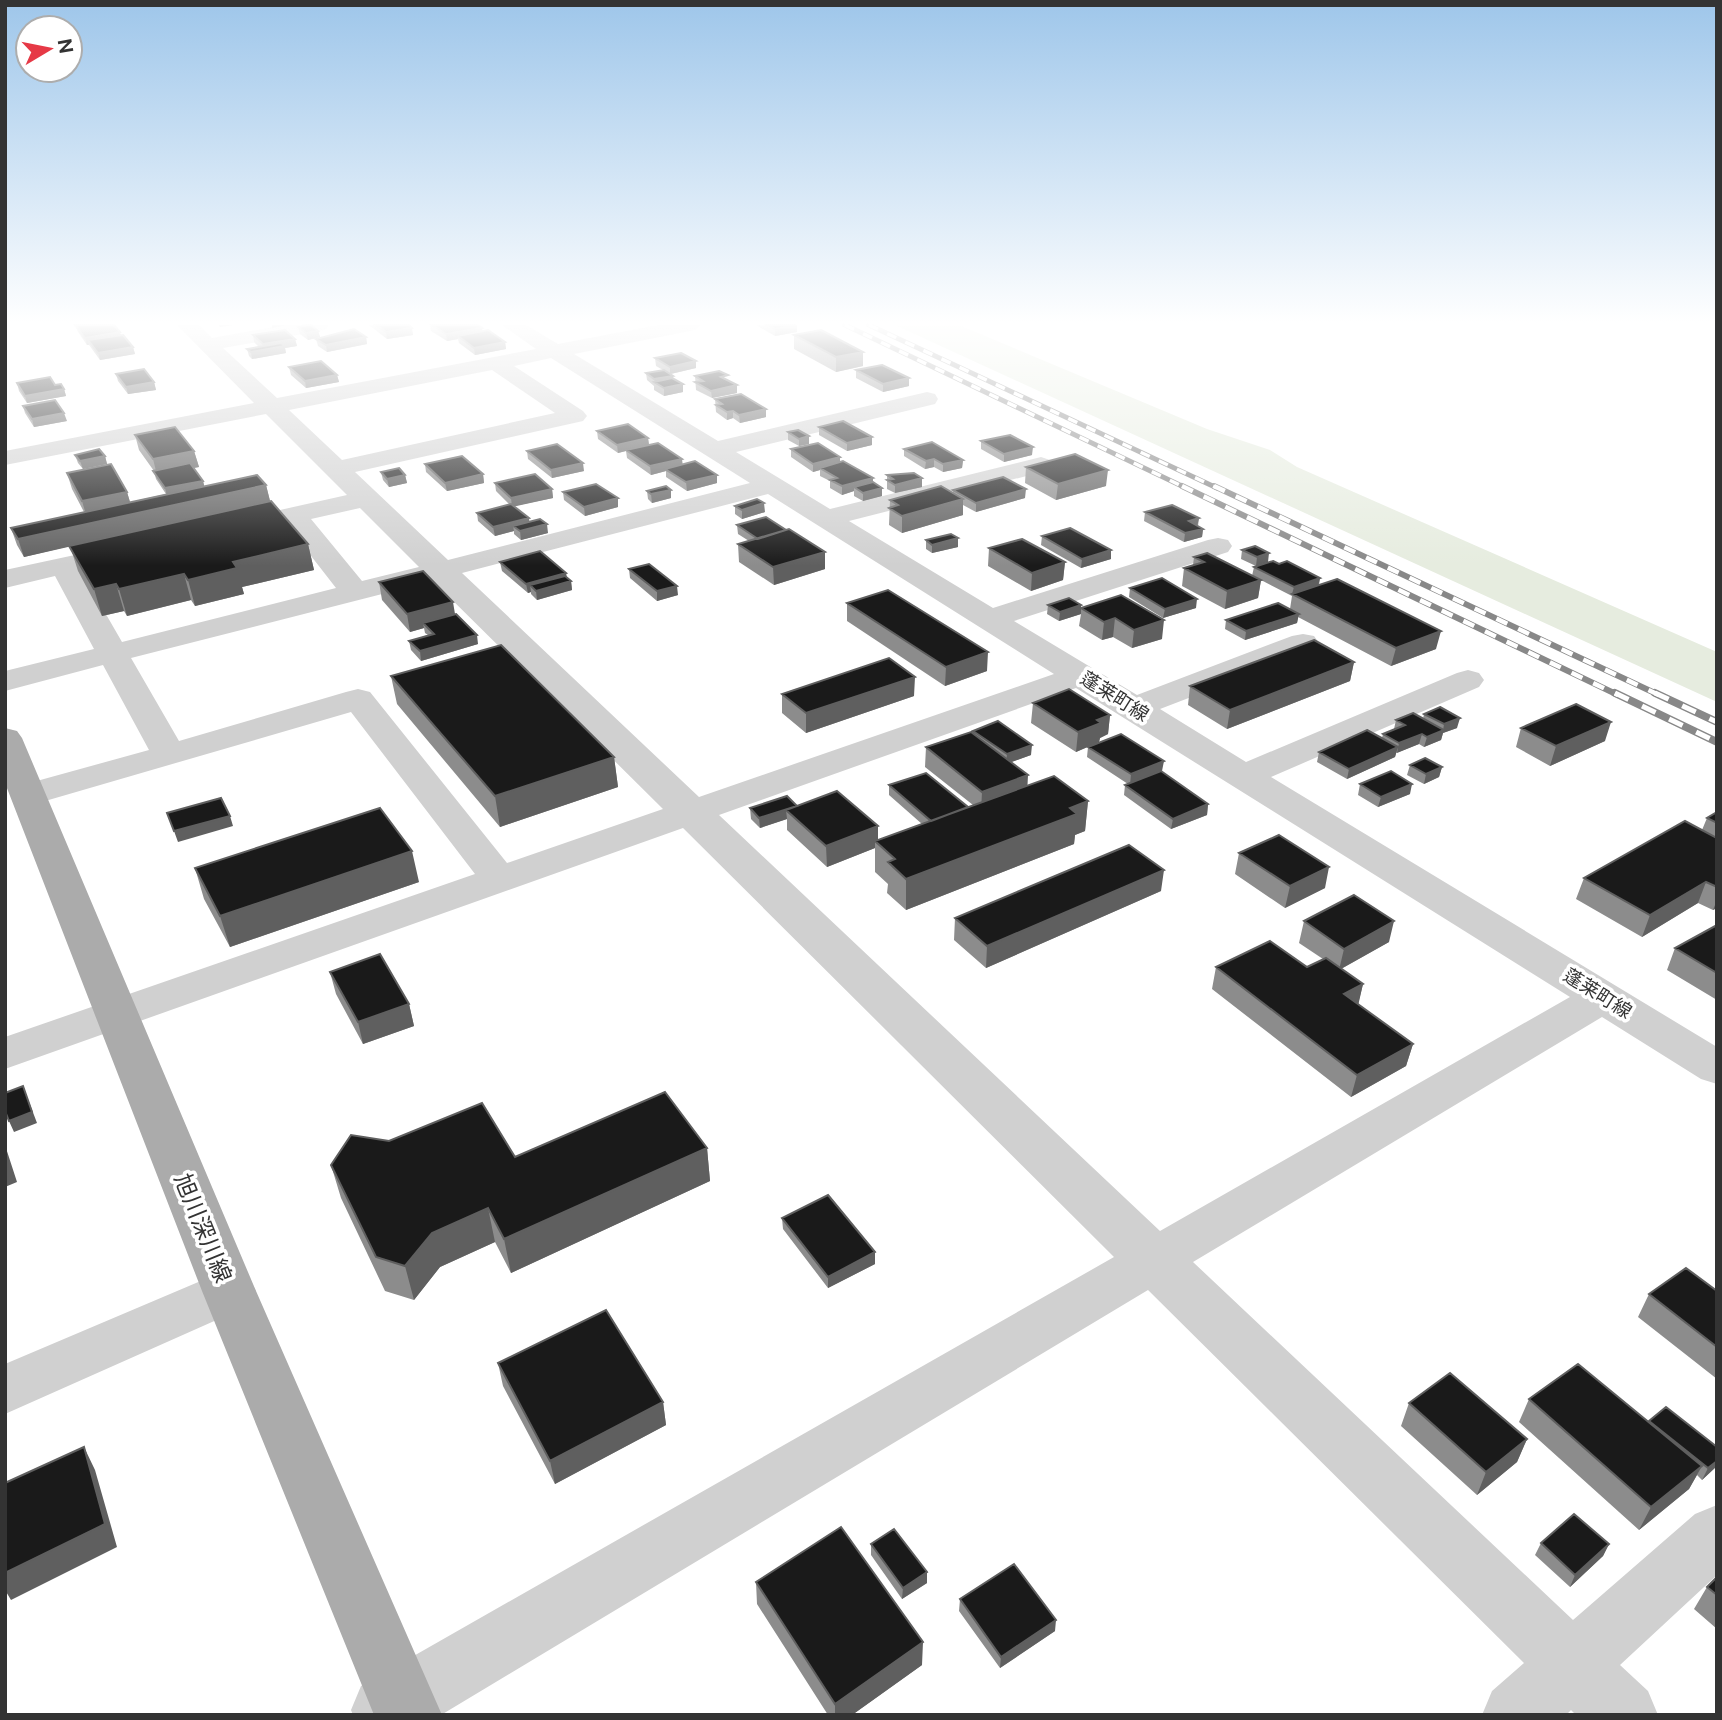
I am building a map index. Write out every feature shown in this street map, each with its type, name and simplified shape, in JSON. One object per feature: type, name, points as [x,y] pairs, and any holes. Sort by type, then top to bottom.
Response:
[{"type":"main road","name":"旭川深川線","points":[[5,738],[395,1710]]},
{"type":"street","points":[[5,458],[275,405]]},
{"type":"street","points":[[335,468],[575,416],[559,405]]},
{"type":"street","name":"蓬莱町線","points":[[642,405],[1717,1068]]},
{"type":"street","points":[[713,450],[901,405]]},
{"type":"street","points":[[271,406],[1624,1715]]},
{"type":"street","points":[[824,519],[1041,465]]},
{"type":"street","points":[[5,681],[770,486]]},
{"type":"street","points":[[212,533],[367,499]]},
{"type":"street","points":[[293,515],[354,591]]},
{"type":"street","points":[[990,620],[1217,546]]},
{"type":"street","points":[[5,579],[145,548]]},
{"type":"street","points":[[64,566],[169,755]]},
{"type":"street","points":[[1134,708],[1303,643]]},
{"type":"street","points":[[5,1054],[1081,675]]},
{"type":"street","points":[[1245,775],[1468,680]]},
{"type":"street","points":[[28,795],[358,699],[499,879]]},
{"type":"street","points":[[395,1710],[1603,997]]},
{"type":"street","points":[[5,1390],[229,1291]]},
{"type":"street","points":[[1516,1715],[1717,1534]]},
{"type":"shaded area","points":[[1070,405],[1150,405],[1207,429],[1270,450],[1297,467],[1717,652],[1717,702]]},
{"type":"building","points":[[59,405],[64,413],[32,419],[23,406]]},
{"type":"building","points":[[716,405],[760,405],[766,409],[739,415],[733,411],[727,412]]},
{"type":"building","points":[[843,421],[872,437],[847,443],[819,427]]},
{"type":"building","points":[[628,424],[648,438],[617,445],[597,431]]},
{"type":"building","points":[[175,427],[194,451],[153,459],[135,435]]},
{"type":"building","points":[[798,430],[809,436],[799,439],[788,432]]},
{"type":"building","points":[[1010,435],[1033,447],[1004,454],[981,441]]},
{"type":"building","points":[[932,442],[963,460],[943,464],[934,459],[926,461],[904,449]]},
{"type":"building","points":[[658,443],[682,459],[650,466],[626,450]]},
{"type":"building","points":[[818,443],[840,457],[813,464],[791,449]]},
{"type":"building","points":[[557,444],[583,463],[551,470],[527,451]]},
{"type":"building","points":[[99,449],[105,456],[80,461],[75,455]]},
{"type":"building","points":[[1075,454],[1108,470],[1058,484],[1026,467]]},
{"type":"building","points":[[462,456],[483,474],[445,483],[425,464]]},
{"type":"building","points":[[695,461],[717,475],[686,482],[665,469]]},
{"type":"building","points":[[843,461],[873,478],[842,486],[830,480],[837,478],[820,468]]},
{"type":"building","points":[[190,463],[203,481],[165,488],[153,471]]},
{"type":"building","points":[[111,464],[127,492],[82,501],[67,473]]},
{"type":"building","points":[[399,468],[405,475],[387,479],[381,472]]},
{"type":"building","points":[[914,473],[922,478],[895,485],[887,480],[893,479],[887,475]]},
{"type":"building","points":[[535,474],[552,489],[511,498],[495,483]]},
{"type":"building","points":[[257,475],[266,485],[18,539],[11,528]]},
{"type":"building","points":[[1003,477],[1026,489],[976,503],[953,490]]},
{"type":"building","points":[[873,482],[882,488],[863,493],[854,487]]},
{"type":"building","points":[[596,484],[618,498],[584,507],[563,492]]},
{"type":"building","points":[[666,486],[671,490],[651,494],[647,491]]},
{"type":"building","points":[[941,486],[963,499],[902,516],[889,508],[898,505],[890,500]]},
{"type":"building","points":[[757,499],[764,503],[742,510],[735,506]]},
{"type":"building","points":[[271,501],[308,544],[233,562],[237,568],[188,580],[184,574],[119,589],[116,584],[94,589],[69,546]]},
{"type":"building","points":[[511,504],[529,518],[493,527],[477,513]]},
{"type":"building","points":[[1172,505],[1199,518],[1189,521],[1203,529],[1185,533],[1145,512]]},
{"type":"building","points":[[766,517],[786,530],[758,539],[737,525]]},
{"type":"building","points":[[540,519],[547,524],[520,531],[513,526]]},
{"type":"building","points":[[1070,528],[1111,550],[1082,559],[1042,536]]},
{"type":"building","points":[[789,529],[825,552],[773,567],[738,544]]},
{"type":"building","points":[[951,534],[958,538],[932,545],[926,540]]},
{"type":"building","points":[[1022,539],[1065,562],[1032,573],[989,548]]},
{"type":"building","points":[[1255,546],[1269,553],[1257,557],[1242,550]]},
{"type":"building","points":[[540,551],[566,573],[526,584],[500,562]]},
{"type":"building","points":[[1207,553],[1261,580],[1227,591],[1184,568],[1204,562],[1194,557]]},
{"type":"building","points":[[1273,561],[1279,564],[1287,561],[1320,578],[1294,587],[1254,567]]},
{"type":"building","points":[[649,564],[677,586],[657,591],[629,569]]},
{"type":"building","points":[[423,571],[453,602],[407,614],[379,582]]},
{"type":"building","points":[[565,576],[571,581],[536,591],[530,585]]},
{"type":"building","points":[[1162,578],[1197,599],[1165,609],[1130,588]]},
{"type":"building","points":[[1337,579],[1441,631],[1396,648],[1292,594]]},
{"type":"building","points":[[888,590],[988,652],[946,667],[847,603]]},
{"type":"building","points":[[1121,595],[1164,620],[1134,630],[1115,618],[1104,622],[1081,608]]},
{"type":"building","points":[[1069,598],[1081,605],[1060,612],[1048,605]]},
{"type":"building","points":[[1278,603],[1299,614],[1246,631],[1226,620]]},
{"type":"building","points":[[456,614],[477,635],[420,651],[409,641],[434,634],[423,623]]},
{"type":"building","points":[[1314,640],[1354,662],[1230,710],[1190,686]]},
{"type":"building","points":[[501,645],[614,757],[495,796],[391,676]]},
{"type":"building","points":[[889,658],[915,677],[806,713],[782,694]]},
{"type":"building","points":[[1069,689],[1110,715],[1097,720],[1101,723],[1078,732],[1033,703]]},
{"type":"building","points":[[1576,704],[1611,722],[1556,746],[1521,728]]},
{"type":"building","points":[[1440,707],[1460,718],[1444,724],[1424,714]]},
{"type":"building","points":[[1413,713],[1444,730],[1427,737],[1422,734],[1399,743],[1383,734],[1405,725],[1396,720]]},
{"type":"building","points":[[998,721],[1032,745],[1007,754],[973,731]]},
{"type":"building","points":[[1367,730],[1398,747],[1349,769],[1319,752]]},
{"type":"building","points":[[971,732],[1028,775],[982,792],[926,747]]},
{"type":"building","points":[[1121,734],[1164,761],[1131,774],[1088,747]]},
{"type":"building","points":[[1425,758],[1442,767],[1426,774],[1410,765]]},
{"type":"building","points":[[1161,771],[1208,804],[1173,819],[1125,785]]},
{"type":"building","points":[[1391,771],[1412,784],[1381,797],[1360,784]]},
{"type":"building","points":[[926,773],[968,807],[931,821],[889,785]]},
{"type":"building","points":[[1054,776],[1088,801],[1070,808],[1077,814],[906,879],[888,862],[895,859],[875,841]]},
{"type":"building","points":[[837,791],[878,826],[826,846],[786,810]]},
{"type":"building","points":[[787,796],[797,806],[759,818],[750,808]]},
{"type":"building","points":[[221,798],[230,816],[174,831],[167,813]]},
{"type":"building","points":[[380,808],[412,851],[220,916],[195,868]]},
{"type":"building","points":[[1717,812],[1717,823],[1707,818]]},
{"type":"building","points":[[1685,821],[1717,838],[1717,887],[1706,882],[1650,915],[1584,878]]},
{"type":"building","points":[[1279,835],[1329,867],[1290,886],[1239,853]]},
{"type":"building","points":[[1129,845],[1164,870],[987,946],[955,918]]},
{"type":"building","points":[[1354,895],[1394,921],[1344,949],[1304,921]]},
{"type":"building","points":[[1717,925],[1717,973],[1675,948]]},
{"type":"building","points":[[1270,941],[1307,967],[1326,958],[1363,984],[1344,994],[1413,1044],[1357,1075],[1216,967]]},
{"type":"building","points":[[380,954],[409,1004],[358,1022],[330,972]]},
{"type":"building","points":[[23,1086],[32,1112],[9,1121],[5,1111],[5,1093]]},
{"type":"building","points":[[665,1092],[707,1148],[504,1239],[488,1208],[432,1233],[405,1266],[376,1257],[331,1165],[351,1135],[389,1141],[482,1103],[515,1157]]},
{"type":"building","points":[[828,1195],[875,1252],[828,1277],[782,1218]]},
{"type":"building","points":[[1686,1268],[1717,1291],[1717,1347],[1649,1294]]},
{"type":"building","points":[[606,1310],[663,1402],[550,1461],[498,1363]]},
{"type":"building","points":[[1578,1364],[1702,1466],[1651,1507],[1529,1399]]},
{"type":"building","points":[[1450,1373],[1527,1439],[1486,1472],[1409,1403]]},
{"type":"building","points":[[1666,1407],[1717,1447],[1717,1461],[1708,1468],[1649,1421]]},
{"type":"building","points":[[84,1447],[105,1524],[5,1573],[5,1483]]},
{"type":"building","points":[[1574,1514],[1609,1544],[1575,1575],[1541,1543]]},
{"type":"building","points":[[841,1527],[923,1642],[835,1704],[756,1582]]},
{"type":"building","points":[[894,1529],[927,1572],[903,1588],[871,1544]]},
{"type":"building","points":[[1014,1564],[1056,1620],[1001,1657],[960,1599]]},
{"type":"building","points":[[1717,1577],[1717,1595],[1707,1587]]},
{"type":"railway","points":[[1013,405],[1186,488]]},
{"type":"railway","points":[[1040,405],[1217,488]]},
{"type":"railway","points":[[1182,486],[1618,695]]},
{"type":"railway","points":[[1214,486],[1659,695]]},
{"type":"railway","points":[[1615,693],[1717,742]]},
{"type":"railway","points":[[1655,693],[1717,722]]}]
